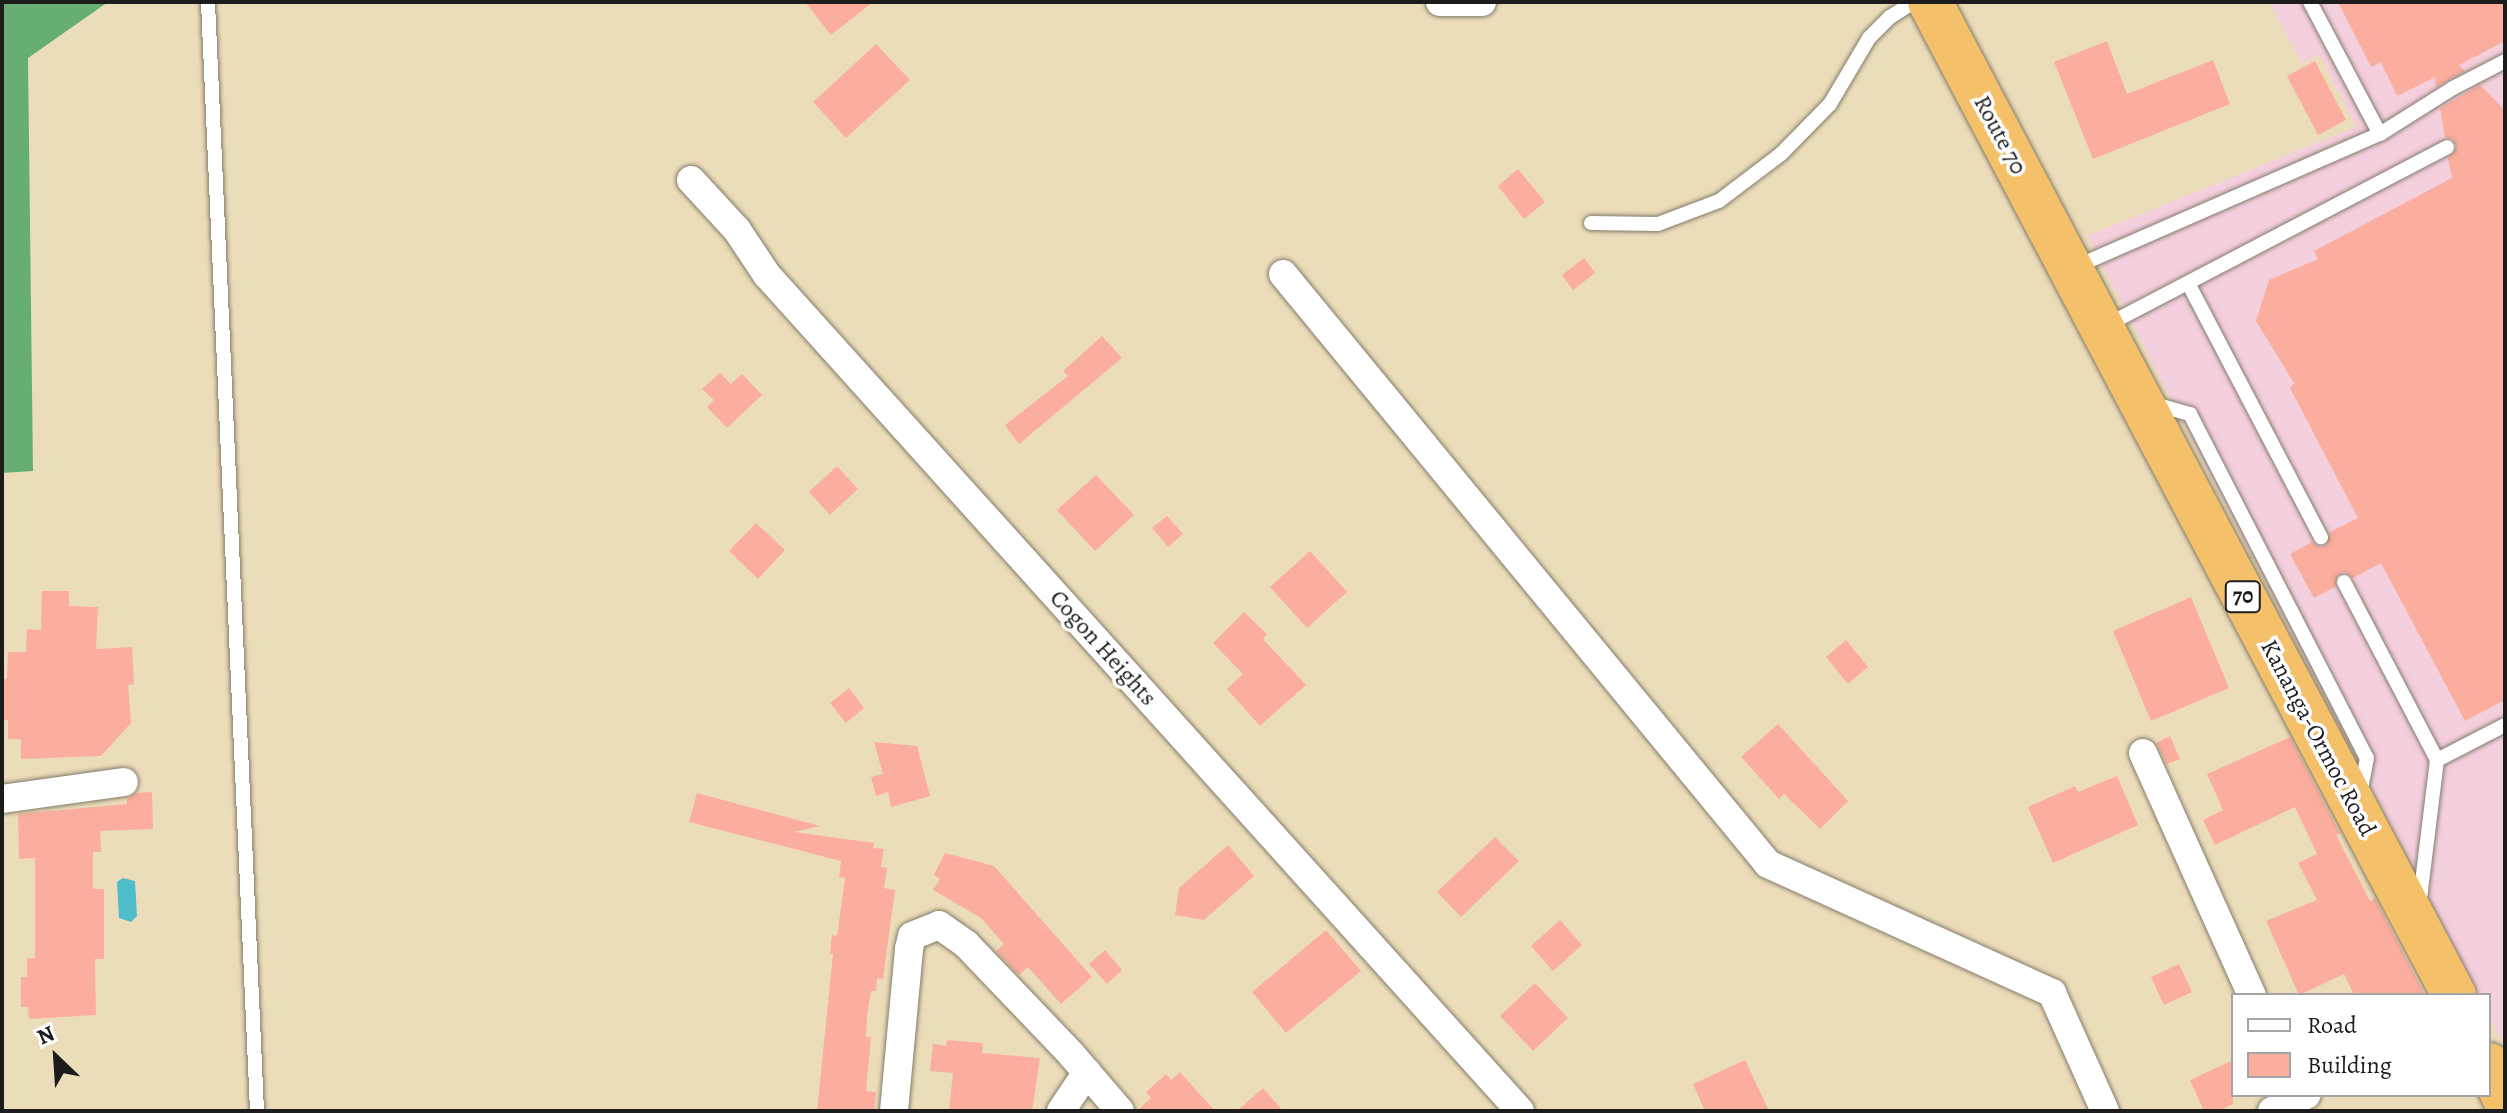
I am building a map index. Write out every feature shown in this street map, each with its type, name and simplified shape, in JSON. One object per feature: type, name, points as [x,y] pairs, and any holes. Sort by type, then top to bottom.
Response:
[{"type":"highway","name":"Route 70","points":[[1930,2],[2071,269]]},
{"type":"highway","name":"Kananga-Ormoc Road","points":[[2071,269],[2453,993]]},
{"type":"highway","points":[[2491,1069],[2505,1099]]},
{"type":"street","points":[[1440,2],[1482,2]]},
{"type":"street","name":"Cogon Heights","points":[[691,180],[737,230],[767,275],[1520,1111]]},
{"type":"street","points":[[1283,274],[1768,864],[2052,993],[2105,1111]]},
{"type":"street","points":[[2143,753],[2251,993]]},
{"type":"street","points":[[2,799],[124,782]]},
{"type":"street","points":[[894,1111],[912,936],[939,925],[966,944],[1120,1111]]},
{"type":"street","points":[[1061,1111],[1087,1072]]},
{"type":"street","points":[[2272,1111],[2299,1097]]},
{"type":"lane","points":[[208,2],[257,1111]]},
{"type":"lane","points":[[1591,223],[1658,224],[1719,201],[1781,154],[1830,104],[1869,38],[1890,17],[1914,2]]},
{"type":"lane","points":[[2310,2],[2380,134]]},
{"type":"lane","points":[[2071,269],[2380,134],[2453,88],[2505,61]]},
{"type":"lane","points":[[2102,328],[2447,147]]},
{"type":"lane","points":[[2188,283],[2321,537]]},
{"type":"lane","points":[[2344,582],[2437,760],[2417,925]]},
{"type":"lane","points":[[2437,760],[2505,725]]},
{"type":"shaded area","points":[[2269,2],[2505,2],[2505,1046],[2491,1019],[2491,993],[2478,993],[2087,236],[2356,127],[2319,54],[2302,64]]},
{"type":"green space","points":[[2,2],[108,2],[28,58],[33,471],[2,473]]},
{"type":"water","points":[[123,878],[135,881],[137,916],[131,922],[119,918],[117,882]]},
{"type":"building","points":[[805,2],[873,2],[831,35]]},
{"type":"building","points":[[2338,2],[2505,2],[2505,41],[2459,65],[2465,71],[2436,87],[2435,77],[2397,96],[2381,62],[2371,67]]},
{"type":"building","points":[[2107,41],[2127,94],[2213,60],[2230,104],[2093,159],[2054,62]]},
{"type":"building","points":[[876,44],[910,80],[846,138],[813,102]]},
{"type":"building","points":[[2315,61],[2346,120],[2318,135],[2287,76]]},
{"type":"building","points":[[2480,85],[2505,110],[2505,700],[2465,721],[2381,563],[2353,578],[2345,572],[2339,574],[2335,587],[2314,598],[2290,554],[2312,542],[2320,547],[2326,545],[2330,532],[2358,518],[2290,388],[2294,383],[2256,321],[2269,280],[2318,259],[2314,251],[2452,178],[2448,158],[2457,147],[2453,139],[2445,137],[2440,108]]},
{"type":"building","points":[[1518,169],[1545,202],[1524,219],[1498,186]]},
{"type":"building","points":[[1584,258],[1595,273],[1573,290],[1562,275]]},
{"type":"building","points":[[1102,336],[1122,358],[1019,444],[1005,425],[1068,376],[1063,371]]},
{"type":"building","points":[[720,373],[731,384],[742,374],[762,395],[727,428],[707,407],[714,400],[702,389]]},
{"type":"building","points":[[837,466],[858,489],[830,515],[809,492]]},
{"type":"building","points":[[1096,475],[1134,515],[1095,551],[1057,510]]},
{"type":"building","points":[[1167,516],[1183,534],[1168,547],[1152,528]]},
{"type":"building","points":[[756,523],[785,550],[758,579],[729,551]]},
{"type":"building","points":[[1310,551],[1347,592],[1307,628],[1270,587]]},
{"type":"building","points":[[42,591],[69,591],[69,606],[98,607],[96,649],[132,647],[134,684],[128,685],[131,723],[101,756],[21,759],[21,739],[8,739],[8,720],[2,720],[2,679],[7,679],[8,652],[26,652],[27,629],[41,630]]},
{"type":"building","points":[[2191,597],[2229,688],[2151,721],[2113,631]]},
{"type":"building","points":[[1244,612],[1267,634],[1263,639],[1306,685],[1260,726],[1227,689],[1243,674],[1213,643]]},
{"type":"building","points":[[1846,640],[1868,667],[1848,684],[1826,657]]},
{"type":"building","points":[[849,688],[864,708],[846,723],[830,703]]},
{"type":"building","points":[[1778,724],[1848,801],[1820,829],[1784,794],[1779,799],[1741,757]]},
{"type":"building","points":[[2170,736],[2180,759],[2167,764],[2156,743]]},
{"type":"building","points":[[2290,737],[2340,833],[2336,835],[2370,901],[2375,898],[2424,993],[2353,993],[2344,974],[2298,993],[2266,921],[2317,900],[2298,863],[2317,854],[2295,807],[2215,845],[2203,820],[2223,810],[2207,774]]},
{"type":"building","points":[[874,742],[917,746],[930,796],[891,807],[888,792],[876,796],[871,777],[883,774]]},
{"type":"building","points":[[2117,776],[2138,825],[2053,863],[2028,807],[2075,786],[2078,792]]},
{"type":"building","points":[[152,792],[153,829],[100,831],[101,852],[93,852],[93,889],[104,889],[104,959],[95,959],[96,1015],[29,1019],[28,1007],[21,1007],[21,977],[27,977],[27,958],[35,958],[35,858],[19,859],[18,814],[127,804],[127,799],[136,793]]},
{"type":"building","points":[[697,793],[820,826],[794,832],[874,843],[873,848],[884,849],[881,867],[887,868],[884,888],[895,890],[883,979],[877,978],[876,991],[871,991],[867,1017],[866,1037],[871,1037],[866,1091],[876,1092],[874,1111],[817,1111],[833,954],[830,954],[832,935],[837,936],[845,878],[839,877],[841,861],[689,822]]},
{"type":"building","points":[[1495,837],[1519,861],[1461,917],[1437,892]]},
{"type":"building","points":[[1228,845],[1254,876],[1204,920],[1175,915],[1179,888]]},
{"type":"building","points":[[945,853],[994,866],[1092,977],[1061,1004],[1028,967],[1019,975],[996,951],[1004,944],[981,918],[933,890],[940,879],[934,875]]},
{"type":"building","points":[[1560,920],[1582,945],[1553,971],[1531,946]]},
{"type":"building","points":[[1326,930],[1361,971],[1286,1033],[1252,992]]},
{"type":"building","points":[[1105,950],[1122,970],[1107,984],[1089,964]]},
{"type":"building","points":[[2179,964],[2192,992],[2164,1005],[2151,977]]},
{"type":"building","points":[[1535,983],[1568,1018],[1533,1051],[1500,1016]]},
{"type":"building","points":[[947,1040],[983,1043],[982,1053],[1040,1058],[1032,1111],[949,1111],[953,1073],[930,1071],[933,1044],[946,1046]]},
{"type":"building","points":[[1745,1060],[1769,1111],[1705,1111],[1693,1084]]},
{"type":"building","points":[[2231,1061],[2233,1104],[2218,1111],[2204,1111],[2190,1080]]},
{"type":"building","points":[[1180,1072],[1215,1111],[1137,1111],[1151,1098],[1146,1092],[1166,1074],[1171,1080]]},
{"type":"building","points":[[1263,1088],[1283,1111],[1237,1111]]}]
